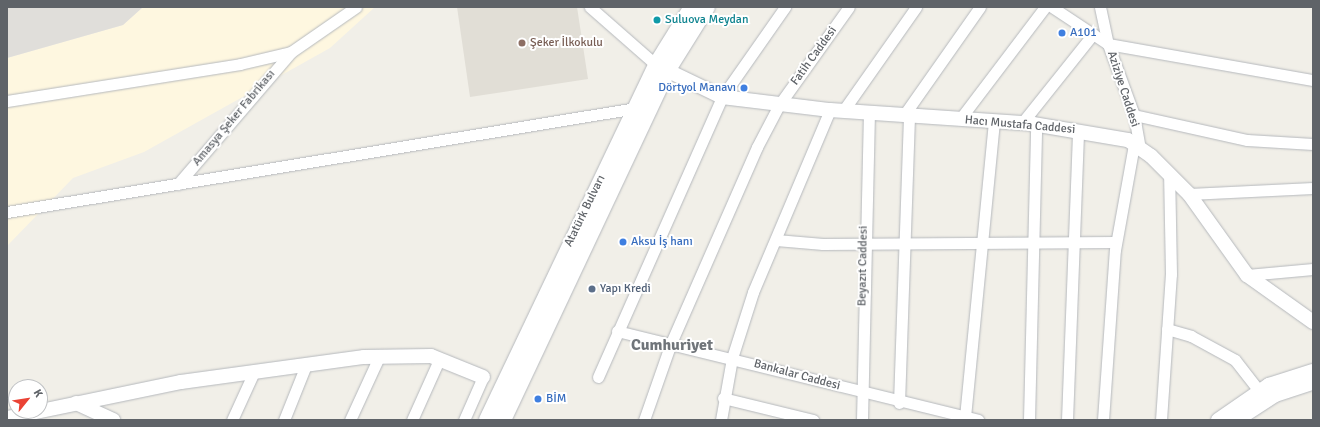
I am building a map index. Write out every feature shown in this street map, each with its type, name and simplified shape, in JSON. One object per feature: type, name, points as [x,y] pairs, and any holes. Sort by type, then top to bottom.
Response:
[{"type":"main road","name":"Atatürk Bulvarı","points":[[503,420],[662,68],[692,7]]},
{"type":"main road","name":"Atatürk Bulvarı","points":[[487,420],[636,108],[662,68],[706,7]]},
{"type":"street","points":[[7,101],[240,64],[291,52],[356,7]]},
{"type":"street","points":[[590,7],[662,68]]},
{"type":"street","points":[[598,377],[617,331],[722,97],[785,7]]},
{"type":"street","name":"Fatih Caddesi","points":[[644,420],[671,342],[779,105],[849,7]]},
{"type":"street","points":[[721,420],[723,398],[732,358],[753,292],[837,110],[916,7]]},
{"type":"street","points":[[899,403],[905,242],[907,115],[980,7]]},
{"type":"street","points":[[960,119],[1045,7]]},
{"type":"street","points":[[1052,7],[1108,44],[1313,80]]},
{"type":"street","name":"Aziziye Caddesi","points":[[1100,7],[1108,44],[1134,115],[1137,146]]},
{"type":"street","points":[[1022,123],[1093,34]]},
{"type":"street","name":"Amasya Şeker Fabrikası","points":[[178,184],[291,52]]},
{"type":"street","name":"Hacı Mustafa Caddesi","points":[[662,68],[722,97],[779,105],[1022,123],[1078,130],[1137,146],[1189,194],[1247,275],[1313,322]]},
{"type":"street","points":[[7,212],[636,108]]},
{"type":"street","name":"Beyazıt Caddesi","points":[[862,420],[860,391],[869,112]]},
{"type":"street","points":[[1134,115],[1247,140],[1313,144]]},
{"type":"street","points":[[965,417],[980,242],[994,121]]},
{"type":"street","points":[[1030,420],[1031,242],[1036,125]]},
{"type":"street","points":[[1067,420],[1072,242],[1078,130]]},
{"type":"street","points":[[1103,420],[1116,242],[1137,146]]},
{"type":"street","points":[[1161,420],[1171,274],[1169,174]]},
{"type":"street","points":[[1189,194],[1313,188]]},
{"type":"street","points":[[776,240],[864,242],[1116,242]]},
{"type":"street","points":[[1247,275],[1313,269]]},
{"type":"street","points":[[1167,329],[1191,336],[1235,360],[1260,392]]},
{"type":"street","name":"Bankalar Caddesi","points":[[617,331],[671,342],[860,391],[899,403],[978,420]]},
{"type":"street","points":[[48,412],[76,403],[254,372],[379,357],[430,356],[483,377],[464,420]]},
{"type":"street","points":[[350,420],[379,357]]},
{"type":"street","points":[[412,420],[439,360]]},
{"type":"street","points":[[284,420],[306,365]]},
{"type":"street","points":[[1218,420],[1260,392],[1313,371]]},
{"type":"street","points":[[232,420],[254,372]]},
{"type":"street","points":[[1238,420],[1275,395],[1313,383]]},
{"type":"street","points":[[723,398],[778,416],[813,420]]},
{"type":"street","points":[[76,403],[113,420]]},
{"type":"shaded area","points":[[7,7],[143,7],[123,25],[7,58]]},
{"type":"shaded area","points":[[143,7],[375,7],[330,48],[144,152],[73,178],[7,246],[7,58],[123,25]]},
{"type":"shaded area","name":"Şeker İlkokulu","points":[[457,7],[577,7],[588,79],[470,97]]},
{"type":"place","name":"Suluova Meydan","points":[[657,20]]},
{"type":"place","name":"A101","points":[[1062,33]]},
{"type":"place","name":"Şeker İlkokulu","points":[[522,43]]},
{"type":"place","name":"Dörtyol Manavı","points":[[744,88]]},
{"type":"place","name":"Aksu İş hanı","points":[[623,242]]},
{"type":"place","name":"Yapı Kredi","points":[[592,289]]},
{"type":"place","name":"BİM","points":[[538,399]]},
{"type":"district","name":"Cumhuriyet","points":[[672,345]]}]
